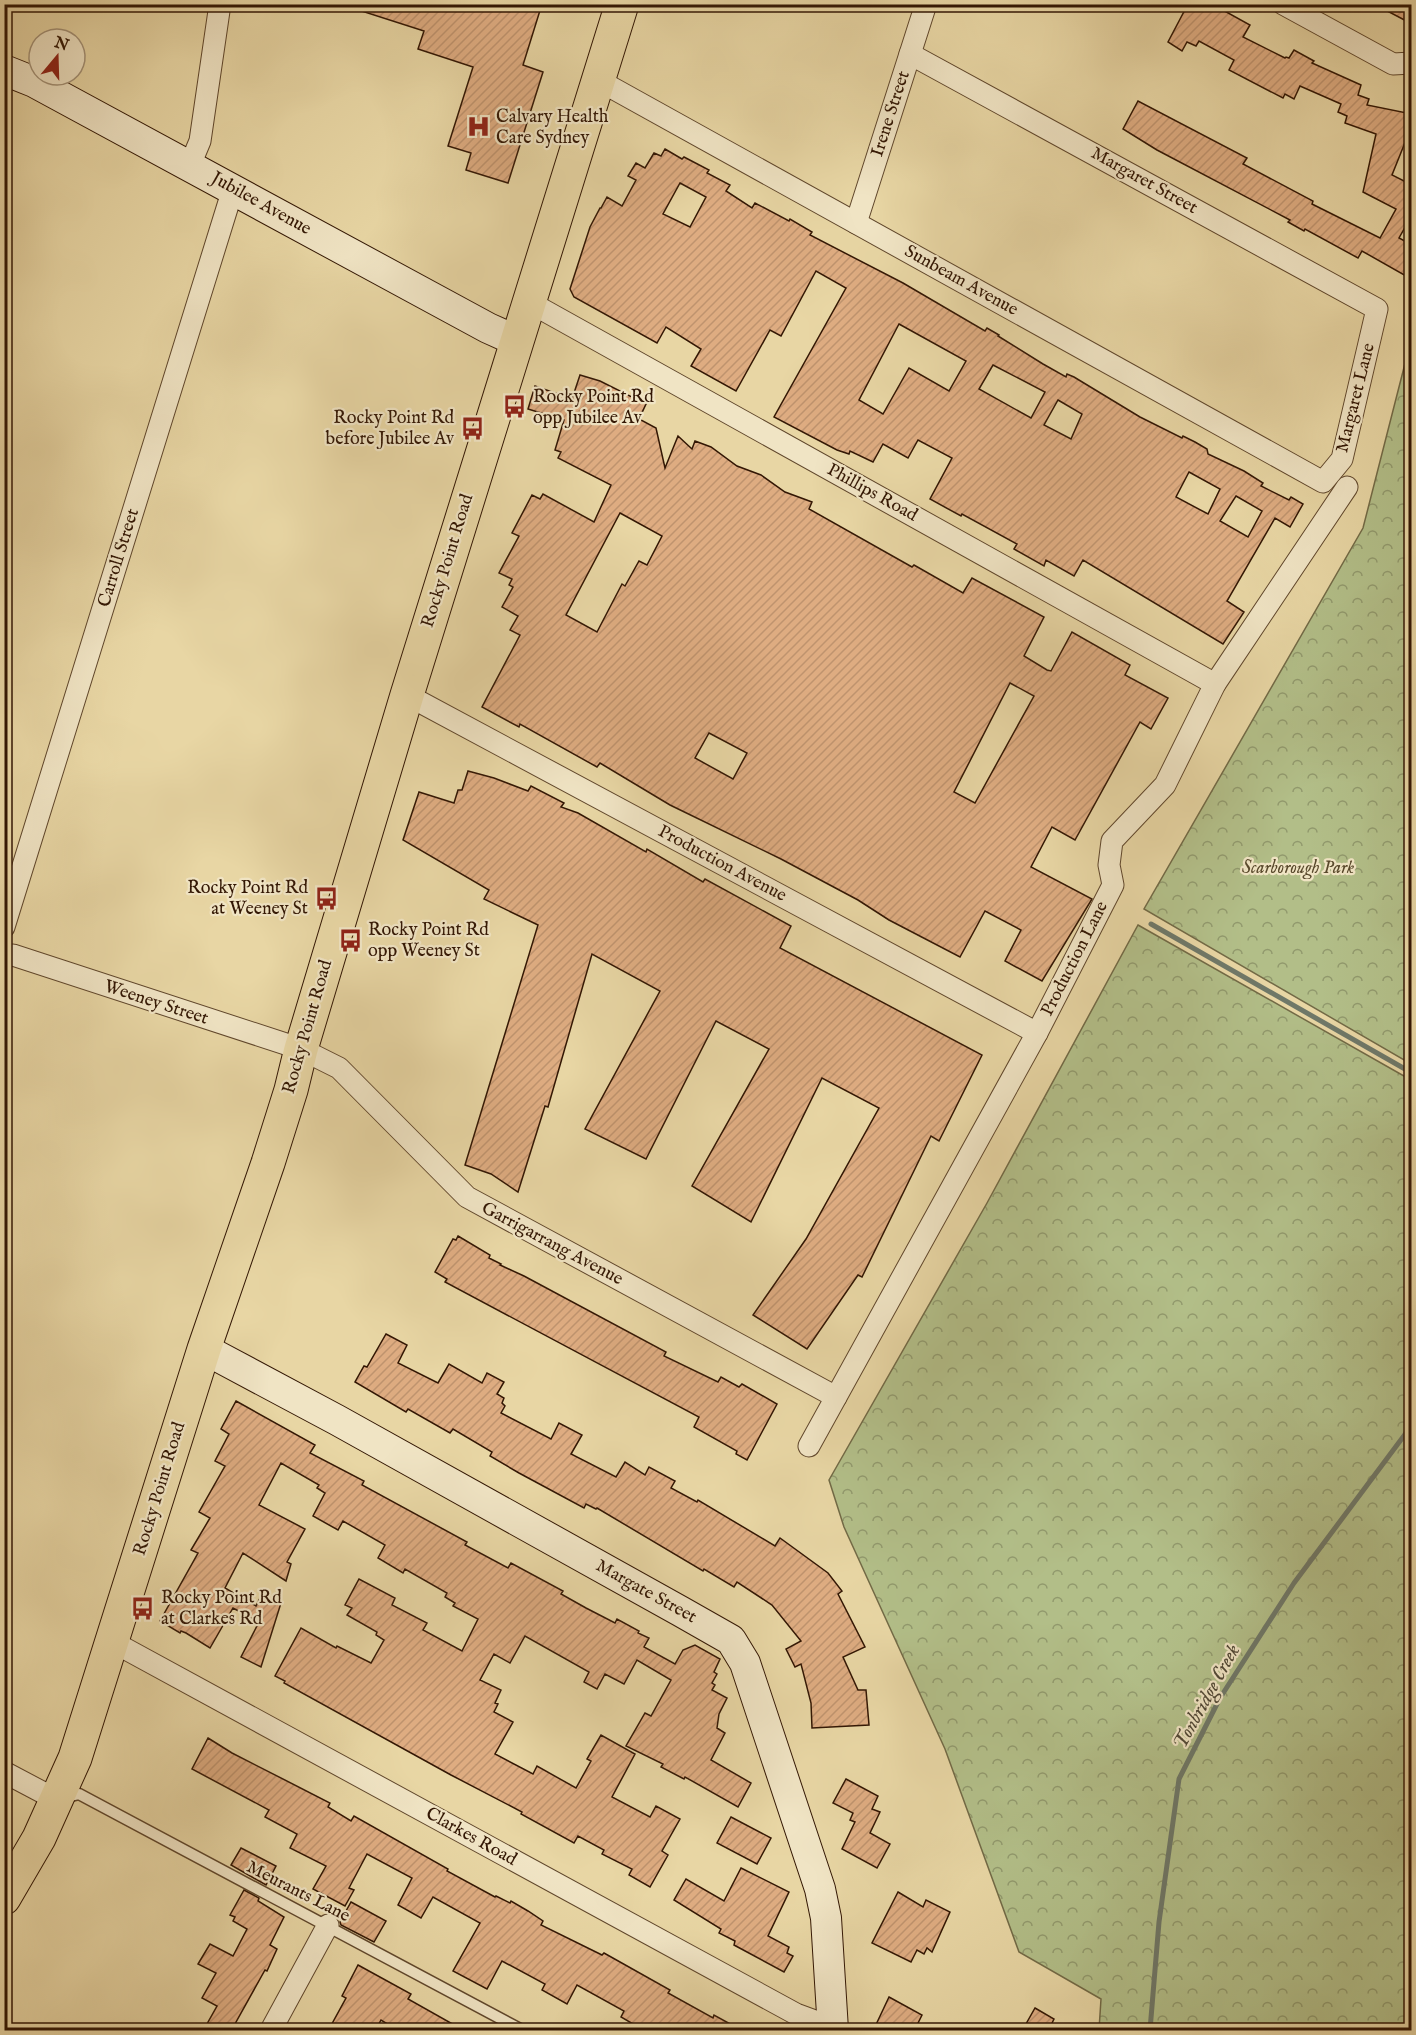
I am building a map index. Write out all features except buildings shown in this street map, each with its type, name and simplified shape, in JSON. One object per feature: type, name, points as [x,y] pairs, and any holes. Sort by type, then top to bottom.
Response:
[{"type":"main road","name":"Rocky Point Road","points":[[4,1898],[39,1838],[75,1758],[113,1642],[204,1349],[291,1090],[301,1049],[407,695],[622,4]]},
{"type":"street","points":[[190,165],[200,141],[220,4]]},
{"type":"street","name":"Irene Street","points":[[856,223],[926,4]]},
{"type":"street","points":[[1283,4],[1392,64],[1412,63]]},
{"type":"street","name":"Margaret Street","points":[[910,54],[1377,309]]},
{"type":"street","name":"Jubilee Avenue","points":[[4,70],[34,82],[488,328],[517,341]]},
{"type":"street","name":"Sunbeam Avenue","points":[[598,80],[1323,482]]},
{"type":"street","name":"Carroll Street","points":[[4,927],[233,189]]},
{"type":"street","name":"Phillips Road","points":[[529,302],[1215,684]]},
{"type":"street","name":"Margaret Lane","points":[[1323,482],[1341,459],[1377,309]]},
{"type":"street","name":"Production Lane","points":[[809,1446],[1037,1033],[1113,885],[1109,865],[1112,841],[1165,785],[1215,684],[1347,488]]},
{"type":"street","name":"Production Avenue","points":[[407,695],[1037,1033]]},
{"type":"street","name":"Weeney Street","points":[[7,953],[301,1049]]},
{"type":"street","name":"Garrigarrang Avenue","points":[[301,1049],[339,1068],[467,1197],[836,1397]]},
{"type":"street","name":"Margate Street","points":[[204,1349],[337,1420],[731,1640],[745,1663],[820,1889],[826,1918],[832,2027]]},
{"type":"street","name":"Clarkes Road","points":[[113,1642],[796,2014],[832,2027]]},
{"type":"street","points":[[4,1772],[57,1800]]},
{"type":"street","points":[[271,2031],[328,1925]]},
{"type":"lane","name":"Meurants Lane","points":[[57,1800],[79,1794],[328,1925],[522,2031]]},
{"type":"green space","name":"Scarborough Park","points":[[1411,340],[1411,1064],[1144,909],[1363,528]]},
{"type":"green space","points":[[1138,925],[1411,1080],[1411,2030],[1099,2030],[1101,1999],[1019,1952],[945,1749],[844,1527],[829,1480],[987,1203]]},
{"type":"waterway","points":[[1151,924],[1412,1073]]},
{"type":"waterway","name":"Tonbridge Creek","points":[[1150,2030],[1159,1922],[1179,1779],[1220,1698],[1294,1583],[1412,1425]]},
{"type":"place","name":"Calvary Health Care Sydney","points":[[478,127]]},
{"type":"place","name":"Rocky Point Rd opp Jubilee Av","points":[[515,407]]},
{"type":"place","name":"Rocky Point Rd before Jubilee Av","points":[[472,428]]},
{"type":"place","name":"Rocky Point Rd at Weeney St","points":[[326,898]]},
{"type":"place","name":"Rocky Point Rd opp Weeney St","points":[[350,940]]},
{"type":"place","name":"Rocky Point Rd at Clarkes Rd","points":[[143,1608]]}]
